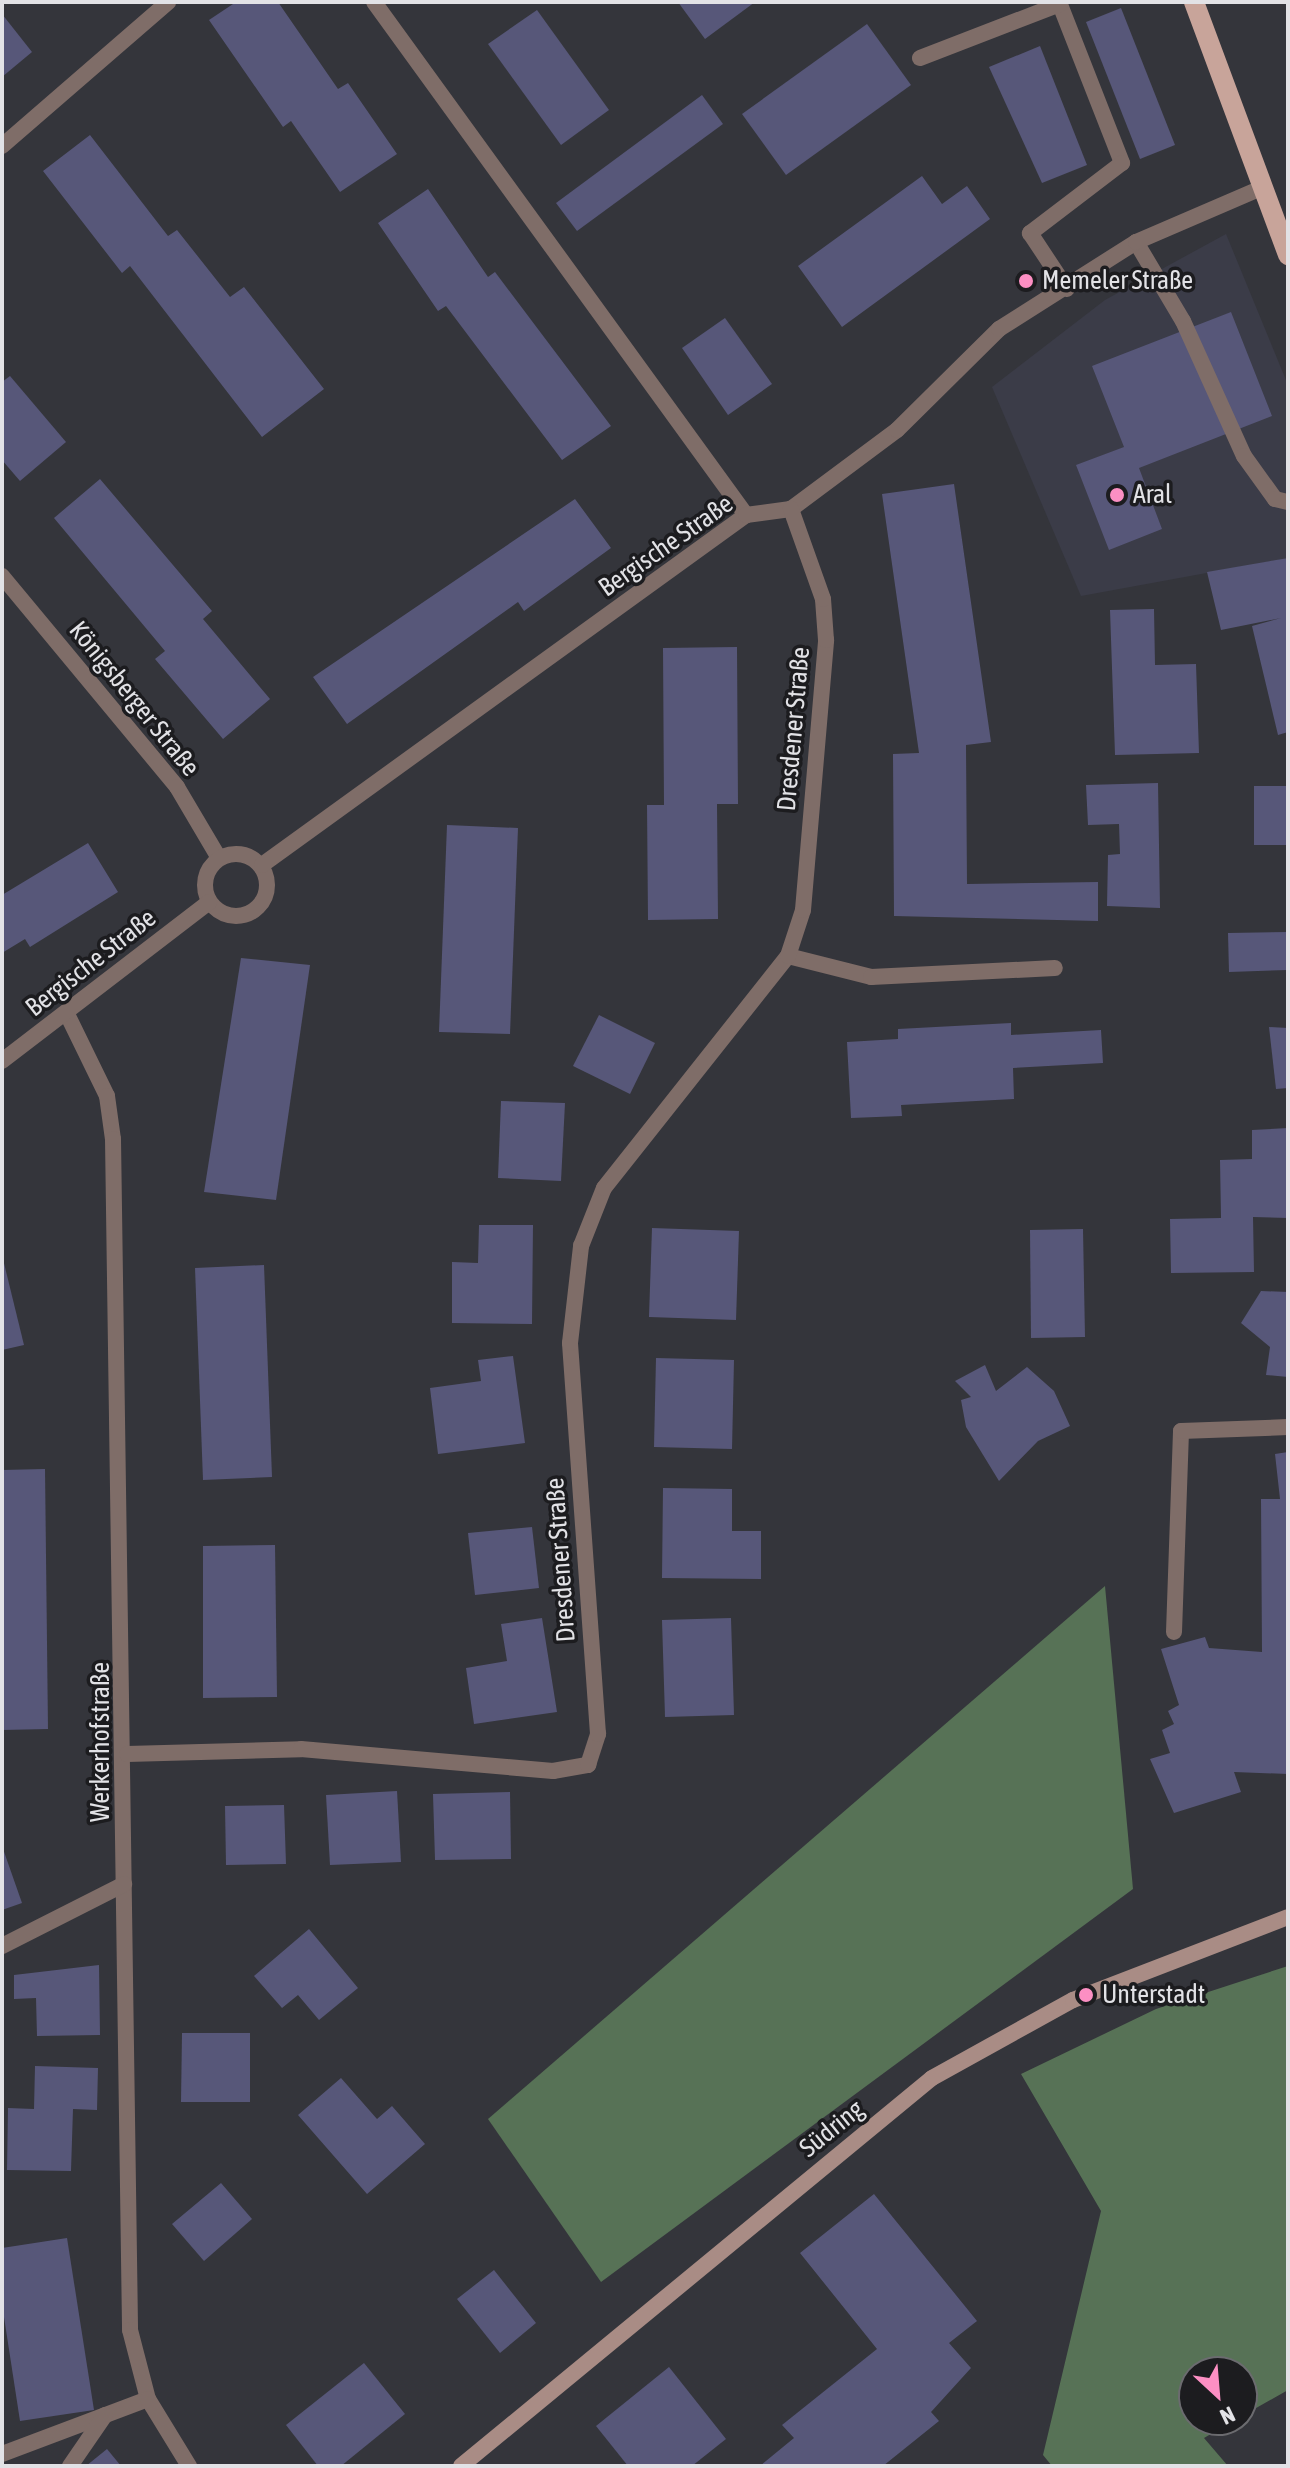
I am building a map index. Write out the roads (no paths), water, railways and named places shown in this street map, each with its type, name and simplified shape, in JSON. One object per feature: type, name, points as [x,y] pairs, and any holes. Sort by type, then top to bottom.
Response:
[{"type":"main road","points":[[1194,2],[1288,255]]},
{"type":"street","points":[[2,146],[168,2]]},
{"type":"street","points":[[374,2],[746,515]]},
{"type":"street","points":[[920,58],[1060,3],[1122,163],[1030,233],[1067,289]]},
{"type":"street","name":"Bergische Straße","points":[[262,865],[746,515],[791,509],[897,430],[980,344],[1136,242],[1264,187]]},
{"type":"street","points":[[1136,242],[1183,321],[1244,456],[1275,499],[1288,502]]},
{"type":"street","name":"Dresdener Straße","points":[[127,1754],[301,1749],[553,1771],[588,1765],[598,1734],[570,1343],[581,1246],[604,1188],[635,1142],[788,956],[803,910],[826,640],[823,599],[791,509]]},
{"type":"street","name":"Königsberger Straße","points":[[2,576],[177,787],[219,858]]},
{"type":"street","points":[[251,856],[262,865],[268,887],[259,908],[240,917],[209,902],[203,886],[219,858],[251,856]]},
{"type":"street","name":"Bergische Straße","points":[[2,1061],[209,902]]},
{"type":"street","points":[[788,956],[871,977],[1055,968]]},
{"type":"street","name":"Werkerhofstraße","points":[[67,1014],[107,1096],[113,1139],[127,1754],[124,1884],[130,2330],[148,2399],[189,2466]]},
{"type":"street","points":[[1174,1632],[1181,1431],[1288,1427]]},
{"type":"street","points":[[2,1946],[124,1884]]},
{"type":"street","name":"Südring","points":[[461,2466],[932,2078],[1073,2000],[1288,1917]]},
{"type":"street","points":[[2,2454],[148,2399]]},
{"type":"street","points":[[70,2466],[105,2415]]},
{"type":"place","name":"Memeler Straße","points":[[1026,281]]},
{"type":"place","name":"Aral","points":[[1117,495]]},
{"type":"place","name":"Unterstadt","points":[[1086,1995]]}]
